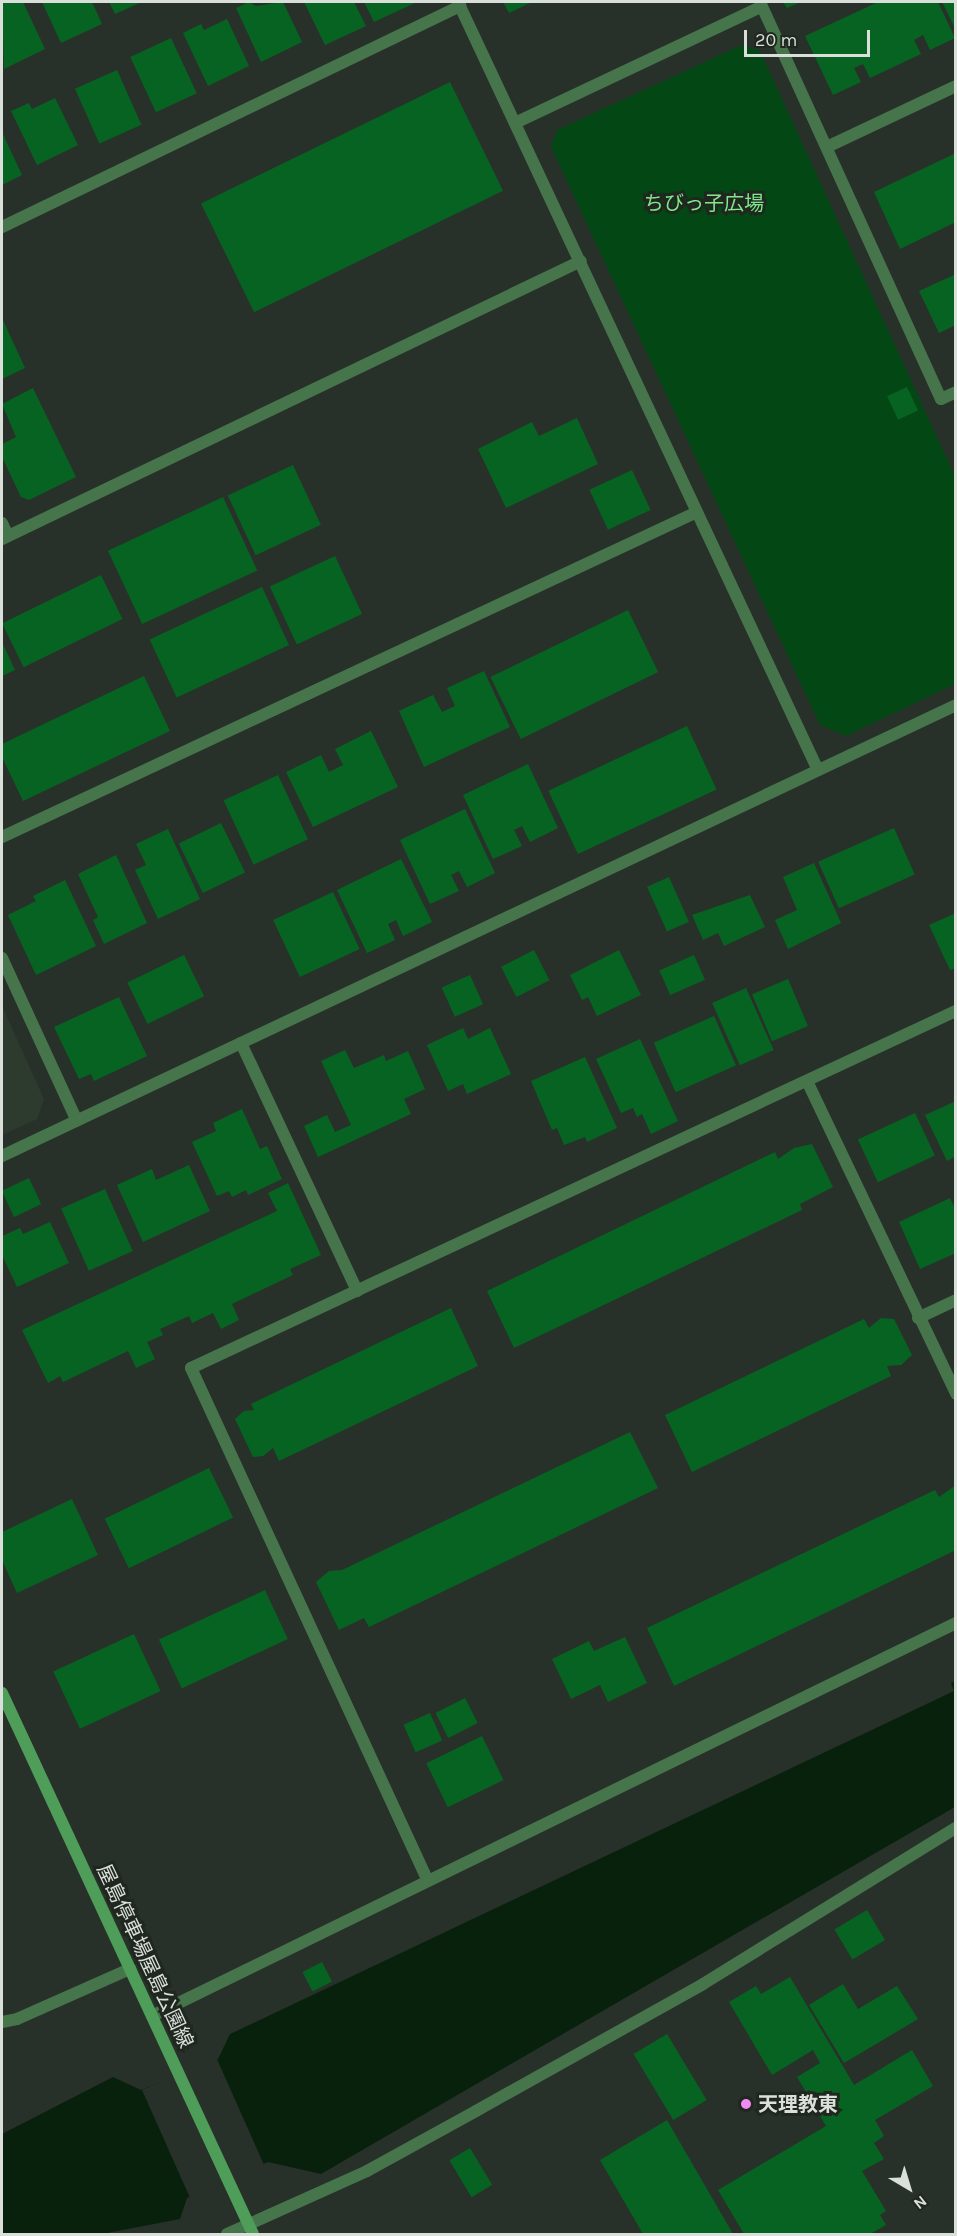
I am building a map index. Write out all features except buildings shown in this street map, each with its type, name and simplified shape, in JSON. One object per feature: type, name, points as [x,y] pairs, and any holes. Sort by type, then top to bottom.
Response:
[{"type":"main road","name":"屋島停車場屋島公園線","points":[[2,1693],[251,2231]]},
{"type":"street","points":[[2,227],[459,4],[818,770]]},
{"type":"street","points":[[515,123],[761,4],[829,146],[941,399],[956,392]]},
{"type":"street","points":[[829,146],[956,86]]},
{"type":"street","points":[[2,523],[5,538],[581,261]]},
{"type":"street","points":[[2,837],[697,512]]},
{"type":"street","points":[[2,1156],[818,770],[954,711]]},
{"type":"street","points":[[2,958],[77,1121]]},
{"type":"street","points":[[427,1879],[190,1368],[956,1011]]},
{"type":"street","points":[[241,1043],[357,1291]]},
{"type":"street","points":[[807,1081],[956,1394]]},
{"type":"street","points":[[918,1318],[956,1300]]},
{"type":"street","points":[[152,2016],[427,1879],[956,1623]]},
{"type":"street","points":[[227,2235],[251,2231],[367,2171],[703,1984],[956,1828]]},
{"type":"street","points":[[2,2022],[17,2019],[130,1969]]},
{"type":"shaded area","points":[[2,1006],[44,1099],[37,1119],[2,1135]]},
{"type":"shaded area","points":[[955,1681],[955,1807],[321,2174],[268,2162],[187,2198],[180,2219],[102,2234],[2,2234],[2,2134],[113,2077],[141,2090],[218,2059],[230,2034],[954,1691],[951,1683]]},
{"type":"green space","name":"ちびっ子広場","points":[[742,45],[760,51],[955,476],[955,684],[846,736],[820,725],[551,147],[557,130]]},
{"type":"pier","points":[[216,2057],[265,2167],[191,2200],[142,2090]]},
{"type":"place","name":"天理教東","points":[[746,2104]]}]
